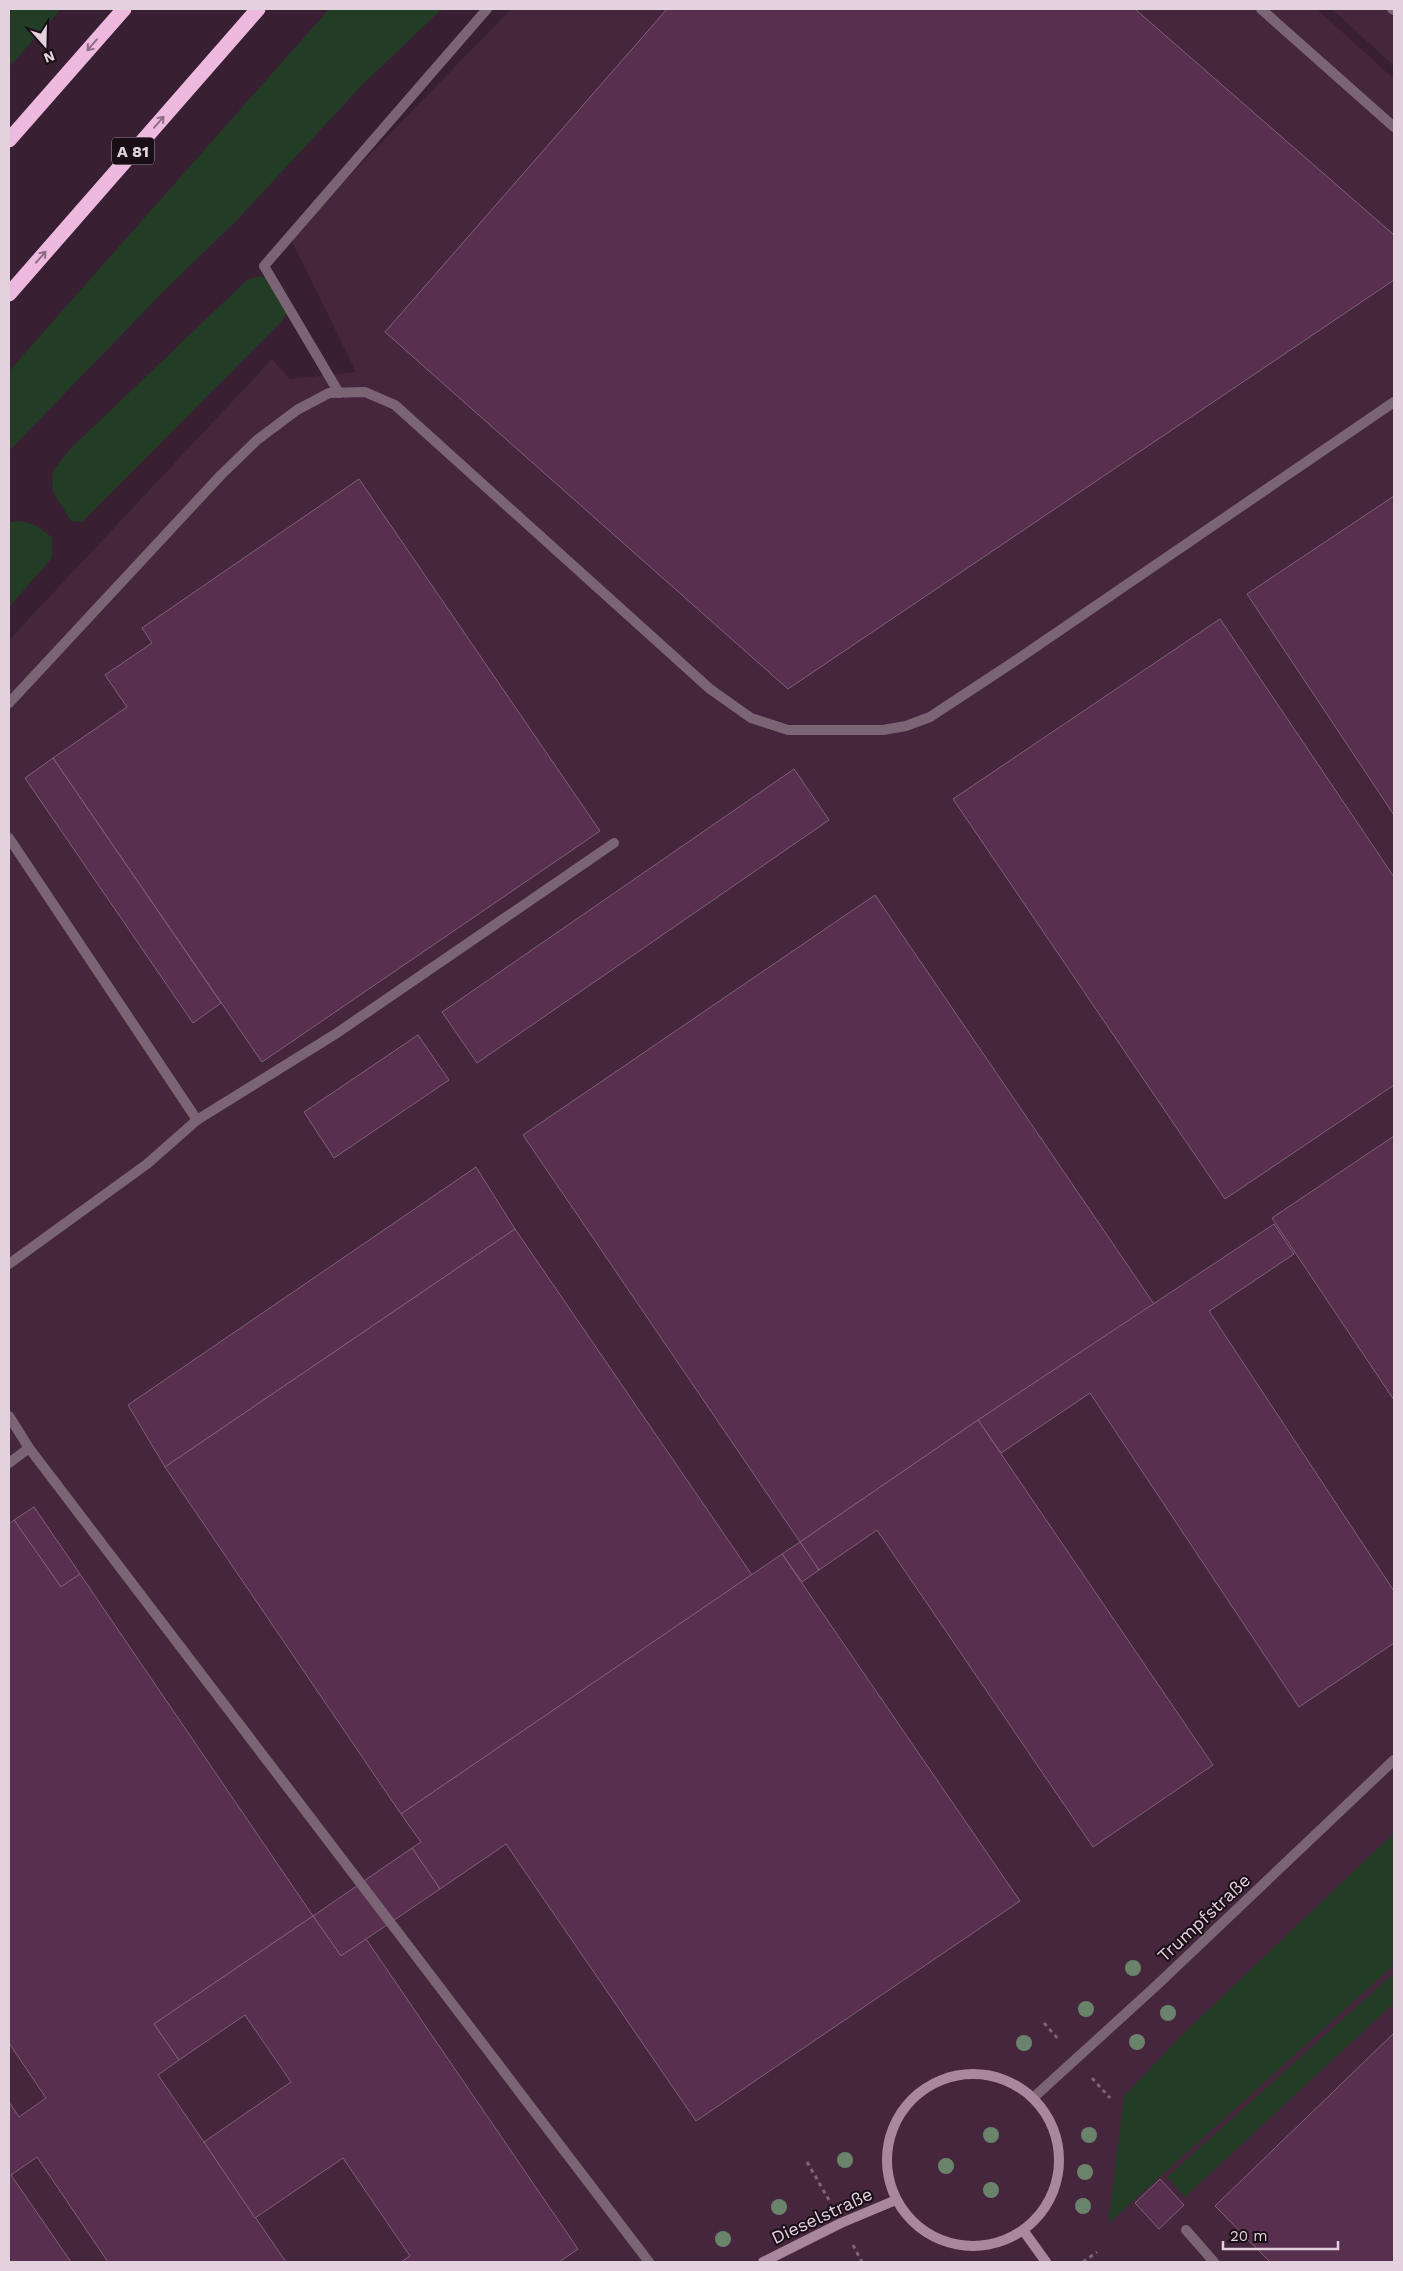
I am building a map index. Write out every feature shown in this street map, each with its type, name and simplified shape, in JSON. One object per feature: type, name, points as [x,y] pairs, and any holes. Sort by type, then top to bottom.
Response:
[{"type":"highway","points":[[9,140],[124,9]]},
{"type":"highway","name":"A 81","points":[[9,294],[258,9]]},
{"type":"street","points":[[340,393],[264,266],[487,9]]},
{"type":"street","points":[[1261,9],[1394,127]]},
{"type":"street","points":[[9,703],[257,440],[296,410],[329,393],[365,392],[395,405],[710,689],[751,718],[788,730],[882,730],[906,726],[930,717],[1394,402]]},
{"type":"street","points":[[9,838],[197,1120]]},
{"type":"street","points":[[9,1264],[147,1164],[197,1120],[337,1033],[614,843]]},
{"type":"street","points":[[9,1416],[30,1448],[649,2262]]},
{"type":"street","points":[[9,1463],[30,1448]]},
{"type":"street","name":"Trumpfstraße","points":[[1033,2098],[1113,2026],[1394,1760]]},
{"type":"street","name":"Dieselstraße","points":[[979,2074],[1008,2081],[1033,2098],[1051,2123],[1058,2151],[1056,2182],[1044,2208],[1023,2230],[1001,2241],[977,2246],[953,2244],[930,2235],[910,2220],[896,2200],[887,2172],[888,2141],[900,2113],[921,2091],[948,2077],[979,2074]]},
{"type":"street","name":"Dieselstraße","points":[[763,2262],[841,2223],[896,2200]]},
{"type":"street","points":[[1023,2230],[1046,2262]]},
{"type":"street","points":[[1186,2230],[1214,2262]]},
{"type":"path","points":[[1083,2262],[1097,2252]]},
{"type":"shaded area","points":[[511,9],[1317,9],[1394,79],[1394,2262],[9,2262],[9,640],[272,359],[290,379],[356,372],[290,237]]},
{"type":"shaded area","points":[[1332,9],[1394,9],[1394,66]]},
{"type":"green space","points":[[9,9],[61,9],[9,67]]},
{"type":"green space","points":[[329,9],[442,9],[363,84],[238,219],[165,290],[9,451],[9,371]]},
{"type":"green space","points":[[259,276],[273,280],[289,311],[281,322],[82,522],[71,521],[53,492],[52,472],[69,450],[247,280]]},
{"type":"green space","points":[[20,521],[35,525],[52,537],[52,558],[9,607],[9,522]]},
{"type":"green space","points":[[1394,1833],[1394,1965],[1108,2224],[1124,2096],[1183,2034]]},
{"type":"green space","points":[[1394,1973],[1394,2003],[1185,2197],[1167,2177]]},
{"type":"building","points":[[667,9],[1135,9],[1394,235],[1394,280],[788,689],[385,332]]},
{"type":"building","points":[[359,479],[600,831],[262,1062],[53,758],[127,707],[105,675],[152,643],[142,628]]},
{"type":"building","points":[[1394,496],[1394,815],[1247,594]]},
{"type":"building","points":[[1220,619],[1394,877],[1394,1085],[1225,1199],[953,799]]},
{"type":"building","points":[[53,758],[221,1003],[193,1023],[25,778]]},
{"type":"building","points":[[794,769],[829,820],[477,1063],[442,1012]]},
{"type":"building","points":[[875,895],[1154,1304],[978,1420],[800,1542],[523,1135]]},
{"type":"building","points":[[418,1035],[449,1080],[334,1158],[304,1112]]},
{"type":"building","points":[[1394,1136],[1394,1400],[1272,1218]]},
{"type":"building","points":[[476,1167],[515,1229],[165,1467],[128,1405]]},
{"type":"building","points":[[1274,1224],[1294,1254],[1209,1311],[1394,1591],[1394,1643],[1299,1707],[1090,1393],[1001,1453],[978,1420]]},
{"type":"building","points":[[515,1229],[752,1575],[401,1814],[165,1467]]},
{"type":"building","points":[[978,1420],[1213,1765],[1093,1847],[877,1530],[819,1570],[800,1542]]},
{"type":"building","points":[[34,1507],[80,1574],[61,1587],[14,1520]]},
{"type":"building","points":[[14,1520],[61,1587],[80,1574],[313,1916],[154,2024],[179,2060],[158,2075],[286,2262],[108,2262],[37,2157],[11,2175],[71,2262],[9,2262],[9,2102],[19,2117],[46,2098],[9,2043],[9,1524]]},
{"type":"building","points":[[800,1542],[819,1570],[802,1582],[782,1554]]},
{"type":"building","points":[[782,1554],[1020,1901],[696,2121],[506,1844],[440,1889],[412,1848],[421,1842],[401,1814]]},
{"type":"building","points":[[412,1848],[440,1889],[341,1956],[313,1916]]},
{"type":"building","points":[[313,1916],[341,1956],[366,1939],[578,2249],[559,2262],[401,2262],[410,2256],[343,2158],[255,2218],[204,2142],[291,2082],[245,2015],[179,2060],[154,2024]]},
{"type":"building","points":[[1394,2033],[1394,2262],[1270,2262],[1215,2206]]},
{"type":"building","points":[[1160,2179],[1184,2205],[1159,2229],[1135,2203]]}]
